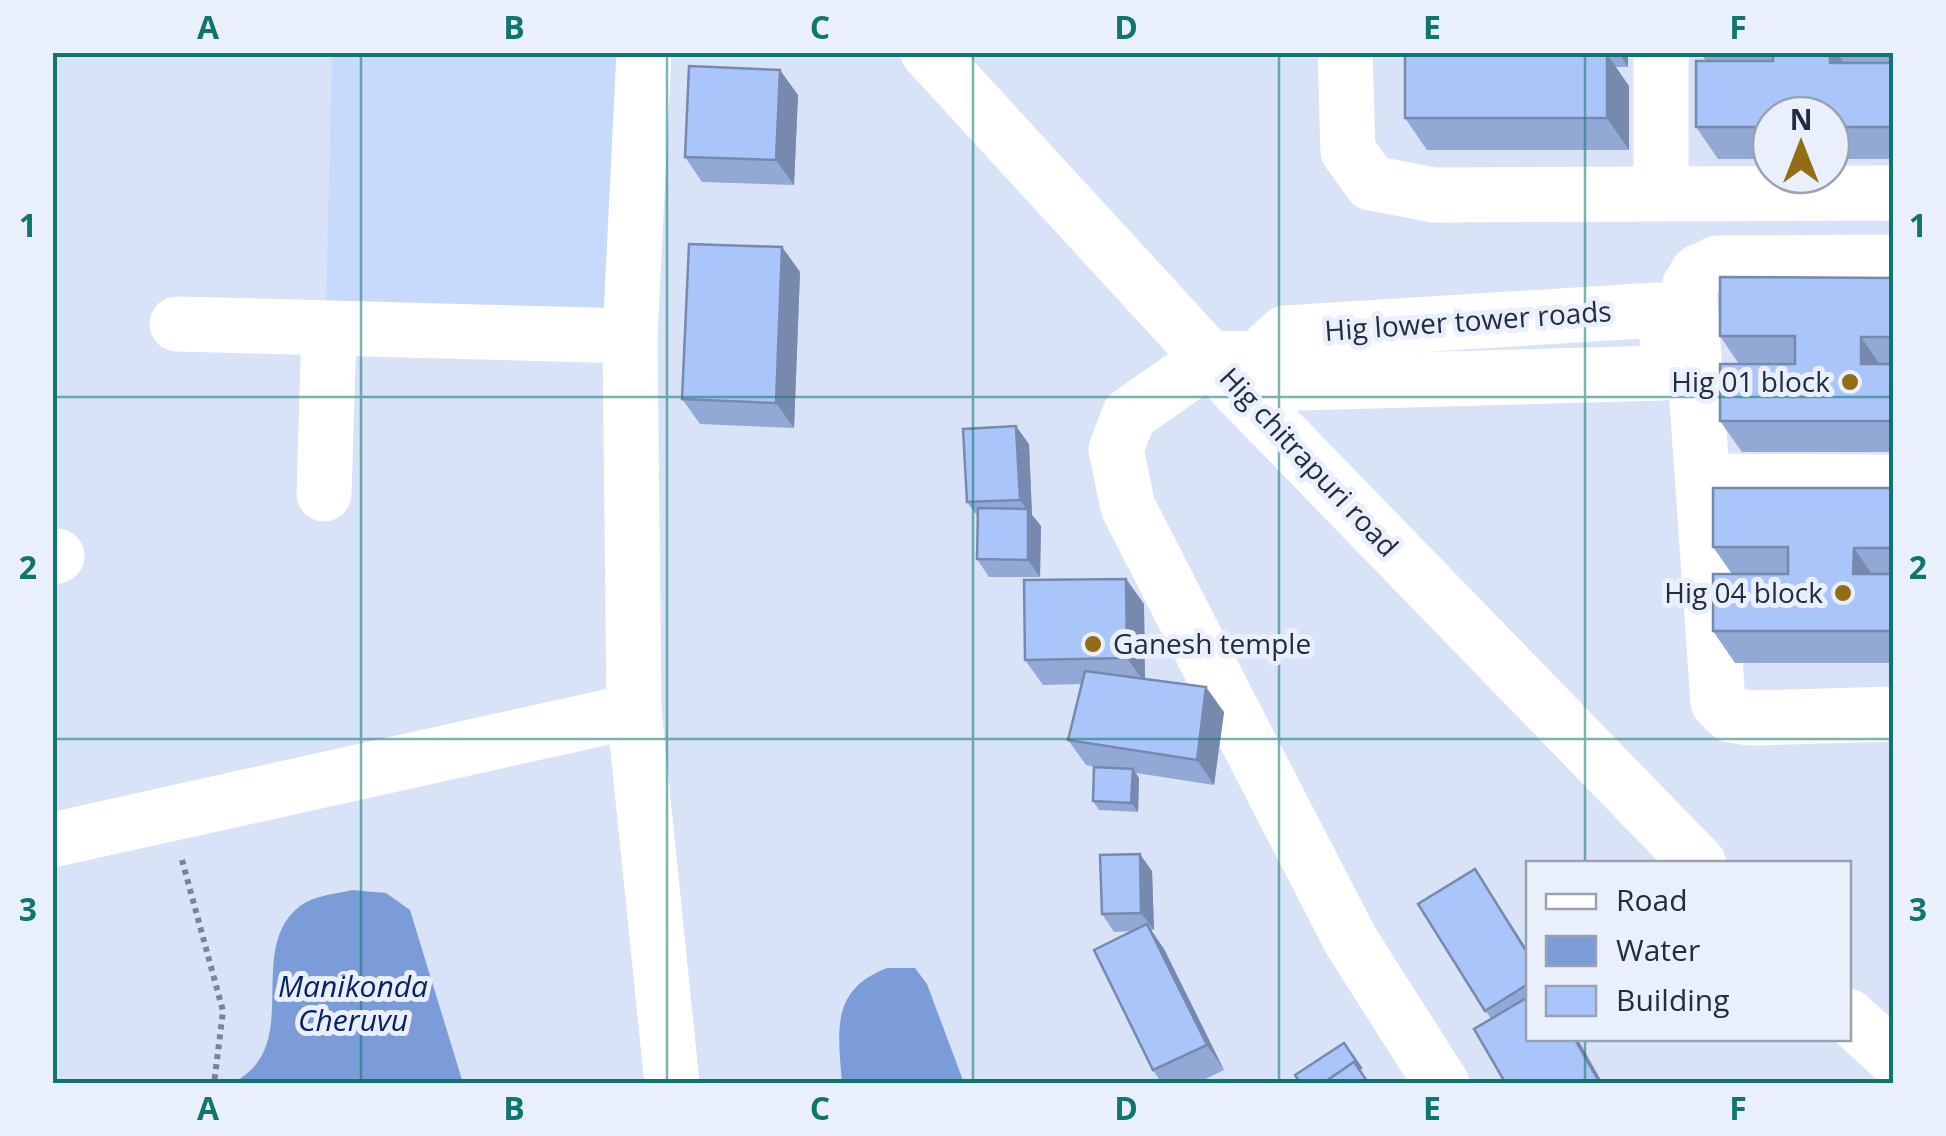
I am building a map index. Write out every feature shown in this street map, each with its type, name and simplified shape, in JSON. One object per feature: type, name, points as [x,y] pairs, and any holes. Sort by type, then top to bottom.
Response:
[{"type":"street","points":[[644,52],[630,336],[634,710],[672,1084]]},
{"type":"street","name":"Hig chitrapuri road","points":[[928,52],[1234,358],[1537,702],[1696,861]]},
{"type":"street","points":[[1345,52],[1348,151],[1371,183],[1434,196],[1894,193]]},
{"type":"street","points":[[1661,52],[1661,192]]},
{"type":"street","points":[[1442,1084],[1351,942],[1128,508],[1116,449],[1129,414],[1234,358],[1300,383],[1662,373],[1680,339],[1689,287],[1698,272],[1717,264],[1894,262]]},
{"type":"street","points":[[177,324],[630,336]]},
{"type":"street","points":[[324,494],[329,328]]},
{"type":"street","points":[[1680,339],[1704,481],[1718,702],[1731,715],[1751,718],[1894,714]]},
{"type":"street","points":[[1704,481],[1894,482]]},
{"type":"street","points":[[52,840],[634,710]]},
{"type":"street","points":[[1851,1019],[1894,1058]]},
{"type":"path","points":[[170,815],[222,1012],[214,1084]]},
{"type":"shaded area","points":[[332,53],[621,53],[612,308],[326,312]]},
{"type":"water","name":"Manikonda Cheruvu","points":[[352,890],[386,893],[410,910],[463,1083],[232,1083],[254,1067],[266,1046],[276,947],[284,925],[306,902]]},
{"type":"water","points":[[887,968],[915,968],[927,984],[964,1083],[842,1083],[839,1030],[847,1000],[855,988]]},
{"type":"building","points":[[1773,52],[1830,52],[1830,63],[1894,63],[1894,127],[1851,127],[1851,95],[1751,95],[1751,127],[1696,127],[1696,61],[1773,61]]},
{"type":"building","points":[[1405,53],[1607,54],[1607,118],[1405,118]]},
{"type":"building","points":[[689,66],[780,70],[776,160],[685,157]]},
{"type":"building","points":[[689,244],[782,247],[776,403],[682,399]]},
{"type":"building","points":[[1720,277],[1894,278],[1894,337],[1861,337],[1861,364],[1894,364],[1894,421],[1720,421],[1720,364],[1795,364],[1795,336],[1720,336]]},
{"type":"building","points":[[1016,426],[1020,500],[967,502],[963,429]]},
{"type":"building","points":[[1713,488],[1894,488],[1894,548],[1854,548],[1853,574],[1894,574],[1894,631],[1713,631],[1713,574],[1788,574],[1788,547],[1713,547]]},
{"type":"building","points":[[978,508],[1028,509],[1028,560],[977,559]]},
{"type":"building","points":[[1126,579],[1127,658],[1025,660],[1024,580]]},
{"type":"building","points":[[1085,671],[1206,687],[1197,760],[1068,740]]},
{"type":"building","points":[[1094,767],[1133,769],[1131,803],[1093,801]]},
{"type":"building","points":[[1140,854],[1141,913],[1102,914],[1100,855]]},
{"type":"building","points":[[1475,869],[1526,951],[1526,985],[1485,1011],[1418,904]]},
{"type":"building","points":[[1147,924],[1207,1045],[1153,1070],[1094,950]]},
{"type":"building","points":[[1526,998],[1526,1041],[1576,1041],[1598,1080],[1592,1084],[1506,1084],[1474,1029]]},
{"type":"building","points":[[1344,1043],[1361,1068],[1354,1062],[1322,1084],[1301,1084],[1295,1075]]},
{"type":"building","points":[[1354,1062],[1369,1084],[1322,1084]]},
{"type":"place","name":"Hig 01 block","points":[[1850,382]]},
{"type":"place","name":"Hig 04 block","points":[[1843,593]]},
{"type":"place","name":"Ganesh temple","points":[[1093,644]]}]
